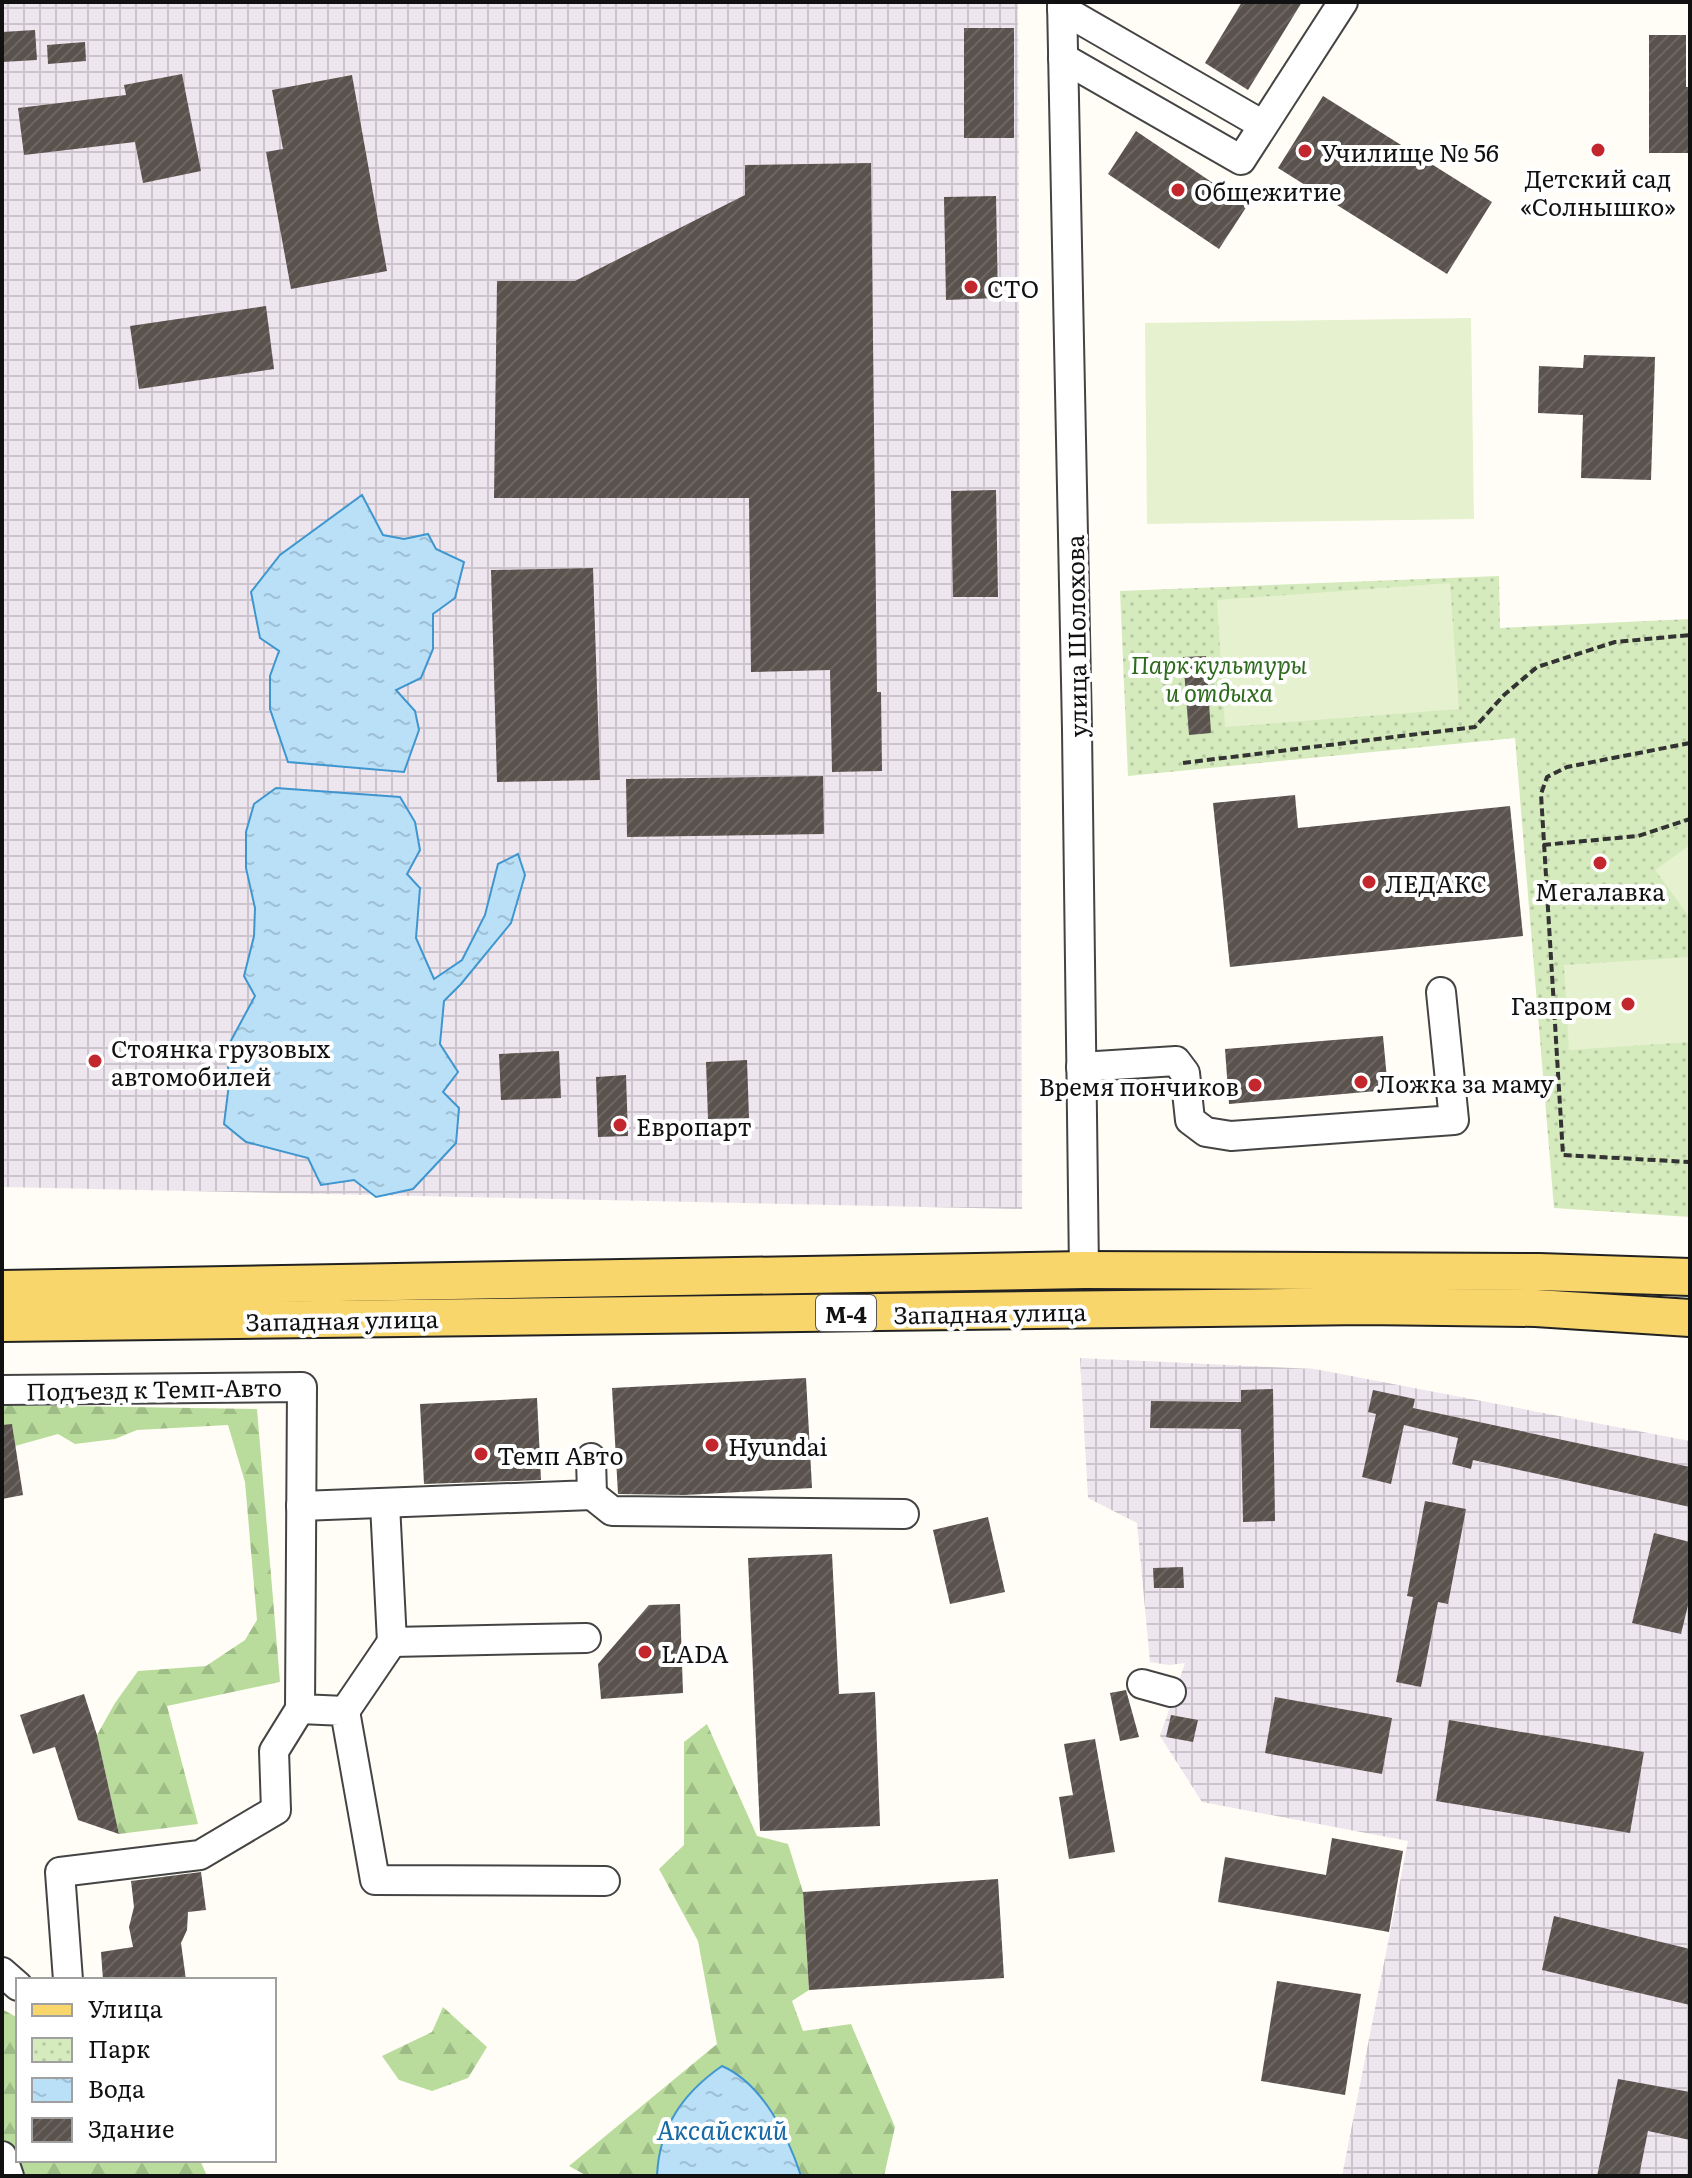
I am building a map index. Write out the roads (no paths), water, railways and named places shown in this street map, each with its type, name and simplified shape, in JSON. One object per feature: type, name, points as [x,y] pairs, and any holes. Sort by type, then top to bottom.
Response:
[{"type":"main road","name":"Западная улица","points":[[2,1289],[1084,1270],[1539,1272],[1690,1277]]},
{"type":"main road","name":"Западная улица","points":[[2,1323],[1363,1306],[1536,1308],[1690,1318]]},
{"type":"street","points":[[1063,58],[1241,160],[1343,2]]},
{"type":"street","points":[[1062,5],[1263,125]]},
{"type":"street","name":"улица Шолохова","points":[[1062,5],[1084,1270]]},
{"type":"street","points":[[1081,1067],[1176,1061],[1185,1073],[1190,1120],[1206,1132],[1231,1136],[1454,1120],[1441,992]]},
{"type":"street","name":"Подъезд к Темп-Авто","points":[[2,1390],[302,1387],[300,1709]]},
{"type":"street","points":[[591,1458],[592,1495]]},
{"type":"street","points":[[301,1506],[592,1495],[612,1511],[904,1514]]},
{"type":"street","points":[[385,1504],[392,1642],[345,1711],[375,1880],[605,1881]]},
{"type":"street","points":[[392,1642],[586,1638]]},
{"type":"street","points":[[1142,1684],[1171,1692]]},
{"type":"street","points":[[68,1978],[60,1872],[200,1855],[276,1810],[274,1751],[300,1709],[345,1711]]},
{"type":"street","points":[[2,2156],[9,2176]]},
{"type":"water","points":[[362,495],[383,535],[404,539],[428,534],[436,549],[464,562],[455,598],[433,614],[433,649],[421,678],[396,690],[415,711],[419,730],[404,772],[288,762],[270,709],[270,676],[279,651],[260,638],[251,592],[280,555]]},
{"type":"water","points":[[276,788],[400,797],[415,822],[420,850],[407,874],[420,888],[416,938],[434,979],[462,960],[485,915],[498,864],[518,854],[525,875],[511,923],[444,1001],[440,1044],[458,1072],[443,1092],[459,1108],[456,1143],[413,1189],[376,1197],[354,1180],[321,1185],[308,1158],[246,1142],[224,1124],[229,1084],[227,1048],[255,996],[244,976],[254,936],[255,908],[246,868],[246,832],[254,804]]},
{"type":"water","name":"Аксайский","points":[[722,2066],[737,2074],[762,2098],[789,2144],[801,2176],[657,2176],[663,2142],[676,2113],[696,2088]]},
{"type":"place","name":"Детский сад «Солнышко»","points":[[1598,150]]},
{"type":"place","name":"Училище № 56","points":[[1305,151]]},
{"type":"place","name":"Общежитие","points":[[1178,190]]},
{"type":"place","name":"СТО","points":[[971,287]]},
{"type":"place","name":"Мегалавка","points":[[1600,863]]},
{"type":"place","name":"ЛЕДАКС","points":[[1369,882]]},
{"type":"place","name":"Газпром","points":[[1628,1004]]},
{"type":"place","name":"Стоянка грузовых автомобилей","points":[[95,1061]]},
{"type":"place","name":"Ложка за маму","points":[[1361,1082]]},
{"type":"place","name":"Время пончиков","points":[[1255,1085]]},
{"type":"place","name":"Европарт","points":[[620,1125]]},
{"type":"place","name":"Hyundai","points":[[712,1445]]},
{"type":"place","name":"Темп Авто","points":[[481,1454]]},
{"type":"place","name":"LADA","points":[[645,1652]]},
{"type":"park label","name":"Парк культуры и отдыха","points":[[1219,677]]}]
